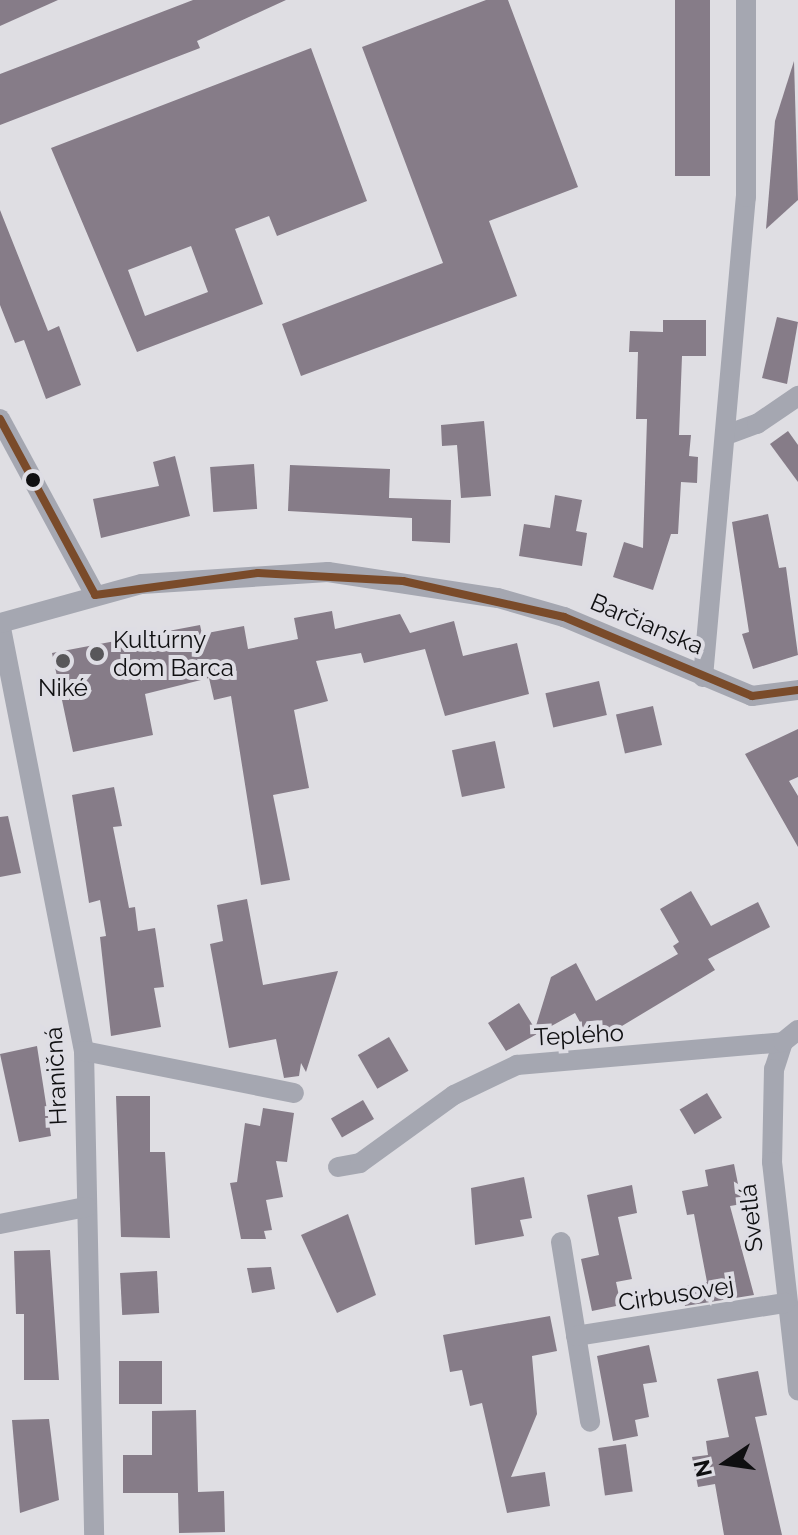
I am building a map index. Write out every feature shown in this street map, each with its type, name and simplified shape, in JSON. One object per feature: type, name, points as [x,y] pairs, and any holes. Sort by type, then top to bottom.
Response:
[{"type":"street","name":"Barčianska","points":[[0,623],[95,595],[258,573],[403,581],[564,617],[703,677],[746,197],[746,0]]},
{"type":"street","points":[[726,435],[757,424],[798,396]]},
{"type":"street","points":[[0,419],[95,595]]},
{"type":"street","name":"Hraničná","points":[[0,623],[84,1051],[94,1535]]},
{"type":"street","points":[[703,677],[752,696],[798,690]]},
{"type":"street","name":"Teplého","points":[[338,1167],[360,1163],[454,1095],[517,1065],[790,1036]]},
{"type":"street","name":"Svetlá","points":[[790,1036],[771,1115],[785,1303],[798,1391]]},
{"type":"street","points":[[84,1051],[294,1093]]},
{"type":"street","points":[[0,1224],[86,1207]]},
{"type":"street","points":[[561,1242],[590,1422]]},
{"type":"street","name":"Cirbusovej","points":[[576,1336],[785,1303]]},
{"type":"building","points":[[0,0],[58,0],[0,26]]},
{"type":"building","points":[[193,0],[286,0],[197,41],[200,48],[0,125],[0,74]]},
{"type":"building","points":[[486,0],[508,0],[578,187],[489,221],[517,296],[301,376],[282,324],[443,263],[362,47]]},
{"type":"building","points":[[675,0],[710,0],[710,176],[675,176]]},
{"type":"building","points":[[311,48],[367,201],[277,236],[269,216],[235,229],[263,304],[137,352],[51,148]],"holes":[[[191,246],[208,292],[145,316],[128,270]]]},
{"type":"building","points":[[794,61],[798,200],[766,229],[775,121]]},
{"type":"building","points":[[0,210],[48,331],[59,326],[81,385],[46,399],[24,340],[15,343],[0,305]]},
{"type":"building","points":[[777,317],[798,322],[787,384],[762,378]]},
{"type":"building","points":[[663,320],[706,320],[706,356],[682,356],[679,435],[691,435],[689,456],[698,457],[697,483],[681,482],[678,534],[671,534],[653,590],[613,577],[624,542],[643,548],[647,419],[636,419],[638,352],[629,352],[630,331],[663,332]]},
{"type":"building","points":[[484,421],[491,496],[461,498],[457,445],[442,446],[441,425]]},
{"type":"building","points":[[788,431],[798,445],[798,482],[770,444]]},
{"type":"building","points":[[175,456],[190,516],[101,538],[93,499],[159,486],[153,462]]},
{"type":"building","points":[[254,464],[257,509],[213,512],[210,467]]},
{"type":"building","points":[[290,465],[390,469],[389,498],[451,500],[450,543],[412,541],[412,518],[288,511]]},
{"type":"building","points":[[555,495],[582,500],[576,531],[587,533],[582,566],[519,556],[524,524],[550,528]]},
{"type":"building","points":[[768,514],[779,568],[786,567],[798,655],[753,669],[742,634],[749,632],[732,522]]},
{"type":"building","points":[[332,611],[335,629],[400,614],[410,633],[454,621],[463,656],[517,643],[529,694],[445,716],[425,649],[364,663],[361,653],[316,661],[328,701],[294,710],[309,788],[273,795],[290,880],[261,885],[231,696],[214,700],[209,678],[145,694],[153,735],[73,752],[52,653],[200,625],[202,634],[244,626],[248,649],[298,639],[294,618]]},
{"type":"building","points":[[599,681],[607,715],[553,727],[545,693]]},
{"type":"building","points":[[653,706],[662,745],[625,754],[616,715]]},
{"type":"building","points":[[798,729],[798,777],[789,781],[798,796],[798,847],[745,754]]},
{"type":"building","points":[[495,741],[505,788],[462,797],[452,750]]},
{"type":"building","points":[[114,787],[122,826],[113,827],[129,908],[135,907],[138,931],[155,928],[164,987],[154,988],[161,1027],[111,1036],[100,937],[106,936],[100,900],[89,903],[72,795]]},
{"type":"building","points":[[8,816],[21,873],[0,877],[0,817]]},
{"type":"building","points":[[691,891],[711,926],[758,902],[770,927],[708,959],[715,970],[592,1044],[575,1013],[506,1051],[488,1023],[519,1003],[535,1029],[551,977],[576,963],[596,1001],[678,954],[673,946],[679,942],[660,909]]},
{"type":"building","points":[[247,899],[263,985],[338,971],[306,1072],[301,1063],[299,1076],[284,1078],[276,1039],[229,1048],[210,944],[223,941],[217,905]]},
{"type":"building","points":[[389,1037],[408,1071],[377,1089],[358,1055]]},
{"type":"building","points":[[37,1046],[51,1136],[19,1142],[0,1054]]},
{"type":"building","points":[[707,1093],[722,1118],[695,1134],[680,1109]]},
{"type":"building","points":[[116,1096],[150,1096],[150,1152],[165,1152],[170,1238],[121,1237]]},
{"type":"building","points":[[363,1100],[374,1119],[342,1138],[331,1118]]},
{"type":"building","points":[[263,1108],[294,1113],[287,1162],[276,1161],[283,1197],[266,1200],[272,1230],[264,1231],[266,1239],[241,1239],[230,1183],[237,1182],[245,1123],[260,1126]]},
{"type":"building","points":[[734,1164],[742,1204],[730,1206],[754,1295],[685,1306],[681,1287],[707,1282],[694,1214],[687,1215],[682,1191],[708,1186],[705,1170]]},
{"type":"building","points":[[524,1177],[532,1218],[520,1220],[524,1236],[475,1245],[471,1188]]},
{"type":"building","points":[[632,1185],[637,1213],[618,1217],[632,1279],[616,1282],[621,1305],[592,1311],[581,1259],[599,1255],[587,1195]]},
{"type":"building","points":[[348,1214],[376,1295],[337,1313],[301,1235]]},
{"type":"building","points":[[50,1250],[59,1380],[24,1380],[24,1314],[16,1314],[14,1251]]},
{"type":"building","points":[[271,1267],[275,1289],[252,1293],[247,1268]]},
{"type":"building","points":[[157,1271],[159,1313],[122,1315],[120,1273]]},
{"type":"building","points":[[550,1316],[557,1351],[532,1356],[537,1414],[511,1477],[545,1472],[550,1506],[507,1513],[482,1403],[470,1406],[462,1370],[450,1372],[443,1335]]},
{"type":"building","points":[[649,1345],[657,1382],[643,1384],[649,1417],[635,1420],[638,1436],[613,1441],[597,1356]]},
{"type":"building","points":[[119,1361],[162,1361],[162,1404],[119,1404]]},
{"type":"building","points":[[758,1371],[767,1415],[755,1417],[782,1535],[724,1535],[715,1484],[698,1487],[692,1457],[708,1455],[706,1441],[729,1437],[717,1379]]},
{"type":"building","points":[[196,1410],[198,1492],[224,1491],[225,1532],[179,1533],[178,1493],[123,1493],[123,1455],[152,1455],[152,1411]]},
{"type":"building","points":[[49,1419],[59,1500],[20,1513],[12,1420]]},
{"type":"building","points":[[626,1444],[633,1492],[605,1495],[598,1448]]},
{"type":"transit line","points":[[0,419],[95,595]]},
{"type":"transit line","points":[[95,595],[258,573],[403,581],[564,617],[752,696],[798,690]]},
{"type":"place","name":"Kultúrny dom Barca","points":[[97,654]]},
{"type":"place","name":"Niké","points":[[63,661]]}]
